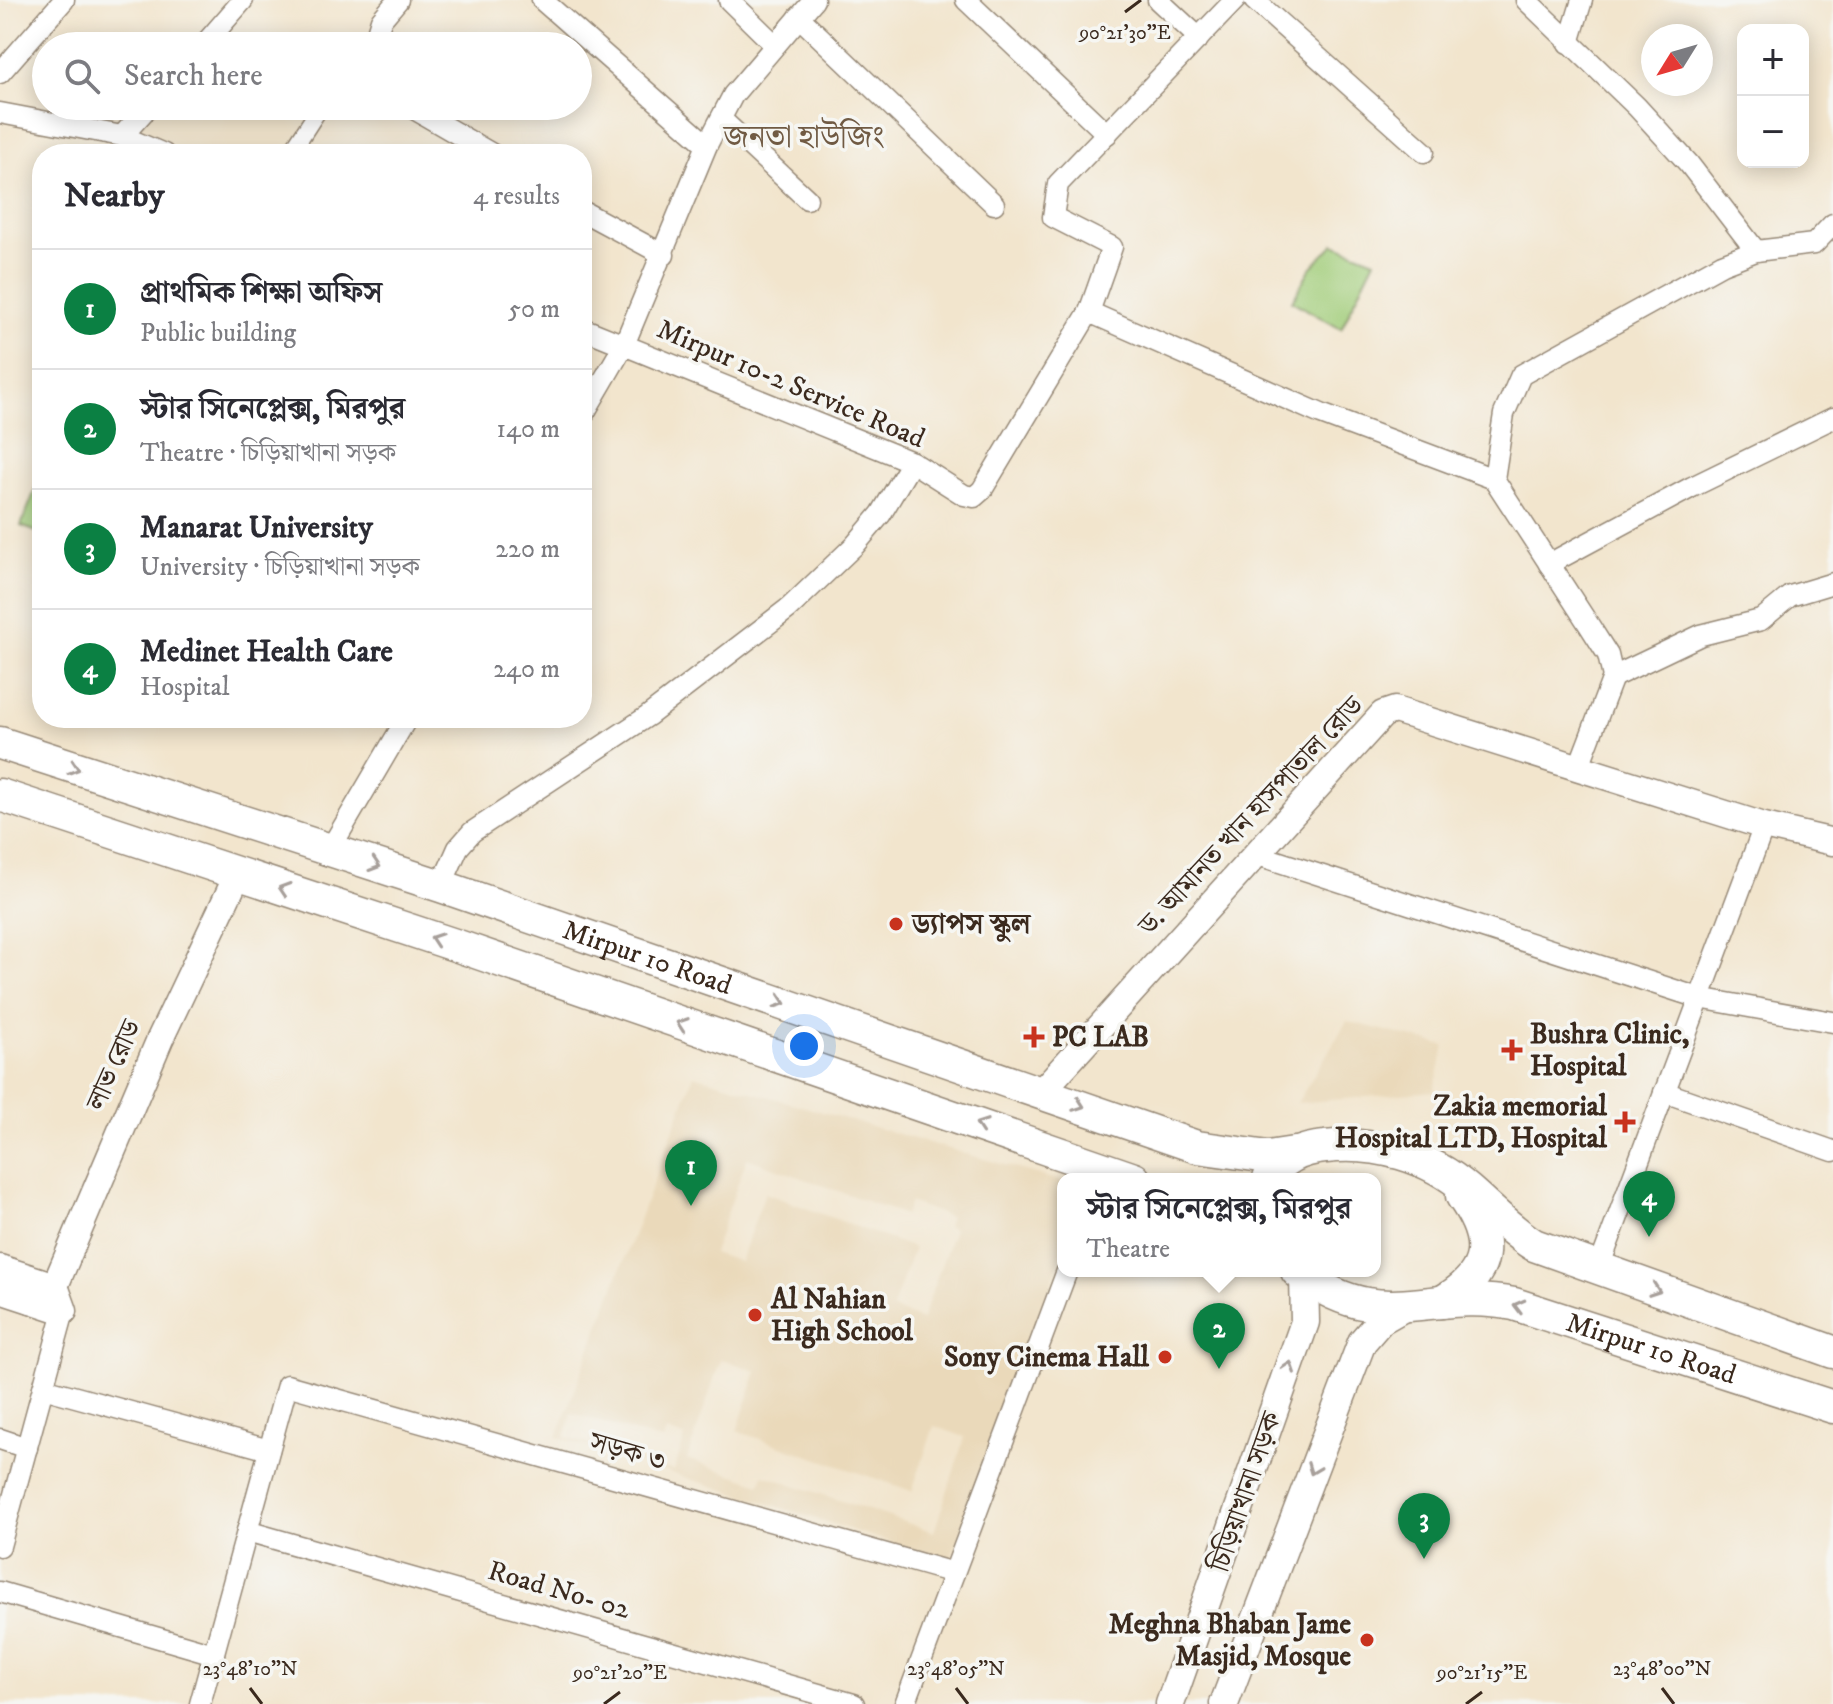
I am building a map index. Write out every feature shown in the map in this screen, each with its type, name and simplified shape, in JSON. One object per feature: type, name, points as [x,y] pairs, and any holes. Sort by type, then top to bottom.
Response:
[{"type":"main road","name":"Mirpur 10 Road","points":[[0,743],[441,886],[1197,1147],[1268,1157],[1341,1145],[1373,1146],[1400,1153],[1442,1172],[1534,1245],[1833,1352]]},
{"type":"main road","name":"Mirpur 10 Road","points":[[0,795],[1105,1173]]},
{"type":"main road","points":[[1273,1173],[1294,1153]]},
{"type":"main road","points":[[1307,1277],[1347,1299],[1402,1308],[1456,1300],[1472,1278],[1485,1250],[1483,1233],[1473,1211],[1442,1172]]},
{"type":"main road","name":"চিড়িয়াখানা সড়ক","points":[[1170,1704],[1305,1322],[1307,1307],[1302,1277]]},
{"type":"main road","name":"Mirpur 10 Road","points":[[1456,1300],[1514,1304],[1833,1407]]},
{"type":"main road","name":"চিড়িয়াখানা সড়ক","points":[[1224,1704],[1362,1342],[1381,1320],[1402,1308]]},
{"type":"street","points":[[36,32],[64,0]]},
{"type":"street","points":[[215,32],[243,0]]},
{"type":"street","points":[[377,32],[381,20],[398,0]]},
{"type":"street","points":[[542,0],[578,32]]},
{"type":"street","points":[[729,0],[775,45]]},
{"type":"street","points":[[592,400],[624,345],[664,255],[707,145],[733,95],[814,0]]},
{"type":"street","points":[[966,0],[1107,134]]},
{"type":"street","points":[[1158,0],[1199,38]]},
{"type":"street","points":[[1235,0],[1058,184],[1053,217],[1112,247],[1089,312],[1321,414],[1494,479],[1608,655],[1613,677],[1579,766]]},
{"type":"street","points":[[1254,0],[1424,152]]},
{"type":"street","points":[[1526,0],[1637,107],[1689,164],[1756,251]]},
{"type":"street","points":[[1569,43],[1582,0]]},
{"type":"street","points":[[799,17],[994,204]]},
{"type":"street","points":[[0,73],[32,36]]},
{"type":"street","points":[[592,44],[707,145]]},
{"type":"street","points":[[0,113],[32,119]]},
{"type":"street","points":[[721,119],[807,199]]},
{"type":"street","points":[[37,120],[122,136],[141,144]]},
{"type":"street","points":[[122,136],[136,120]]},
{"type":"street","points":[[296,144],[312,120]]},
{"type":"street","points":[[433,120],[475,144]]},
{"type":"street","points":[[592,216],[664,255]]},
{"type":"street","points":[[1494,479],[1504,414],[1521,375],[1722,264],[1756,251],[1814,244],[1833,224]]},
{"type":"street","name":"Mirpur 10-2 Service Road","points":[[592,332],[912,462],[964,495],[974,497],[982,490],[1089,312]]},
{"type":"street","points":[[1549,564],[1692,487],[1833,418]]},
{"type":"street","points":[[441,886],[458,848],[472,832],[648,716],[789,608],[855,545],[881,514],[912,462]]},
{"type":"street","points":[[1613,677],[1701,635],[1761,620],[1790,596],[1833,583]]},
{"type":"street","name":"ড. আমানত খান হাসপাতাল রোড","points":[[1041,1092],[1383,714],[1395,710],[1764,826],[1833,842]]},
{"type":"street","points":[[329,851],[401,728]]},
{"type":"street","points":[[1598,1270],[1764,826]]},
{"type":"street","points":[[1258,855],[1699,998],[1833,1022]]},
{"type":"street","name":"লাভ রোড","points":[[55,1286],[160,1039],[238,874]]},
{"type":"street","points":[[1664,1092],[1833,1151]]},
{"type":"street","points":[[0,1268],[55,1286]]},
{"type":"street","points":[[905,1704],[1065,1277]]},
{"type":"street","points":[[31,1300],[44,1297],[55,1286]]},
{"type":"street","points":[[0,1546],[64,1311],[55,1286]]},
{"type":"street","points":[[0,1290],[64,1311]]},
{"type":"street","name":"সড়ক ৩","points":[[269,1450],[287,1385],[954,1573]]},
{"type":"street","points":[[43,1388],[269,1450],[200,1704]]},
{"type":"street","points":[[0,1439],[27,1448]]},
{"type":"street","name":"Road No- 02","points":[[247,1531],[854,1704]]},
{"type":"street","points":[[0,1592],[214,1654]]},
{"type":"shaded area","points":[[1347,1021],[1445,1046],[1434,1091],[1297,1103]]},
{"type":"shaded area","name":"Al Nahian High School","points":[[694,1075],[1057,1180],[1057,1267],[950,1561],[557,1437]],"holes":[[[747,1158],[905,1215],[910,1202],[950,1217],[947,1226],[954,1229],[922,1320],[892,1309],[914,1248],[765,1193],[740,1262],[713,1253]],[[721,1359],[757,1371],[737,1431],[912,1491],[934,1426],[965,1437],[934,1532],[764,1475],[760,1484],[687,1459]],[[572,1413],[663,1441],[666,1431],[685,1437],[674,1471],[565,1437]]]},
{"type":"green space","points":[[1334,244],[1375,260],[1341,329],[1292,301],[1310,269]]},
{"type":"green space","points":[[32,498],[32,530],[21,526]]},
{"type":"place","name":"ড্যাপস স্কুল","points":[[896,924]]},
{"type":"place","name":"PC LAB","points":[[1034,1037]]},
{"type":"place","name":"Bushra Clinic, Hospital","points":[[1512,1050]]},
{"type":"place","name":"Zakia memorial Hospital LTD, Hospital","points":[[1625,1122]]},
{"type":"place","name":"প্রাথমিক শিক্ষা অফিস","points":[[691,1206]]},
{"type":"place","name":"Medinet Health Care","points":[[1649,1237]]},
{"type":"place","name":"Al Nahian High School","points":[[755,1315]]},
{"type":"place","name":"Sony Cinema Hall","points":[[1165,1357]]},
{"type":"place","name":"স্টার সিনেপ্লেক্স, মিরপুর","points":[[1219,1369]]},
{"type":"place","name":"Manarat University","points":[[1424,1559]]},
{"type":"place","name":"Meghna Bhaban Jame Masjid, Mosque","points":[[1367,1640]]},
{"type":"district","name":"জনতা হাউজিং","points":[[804,138]]}]
